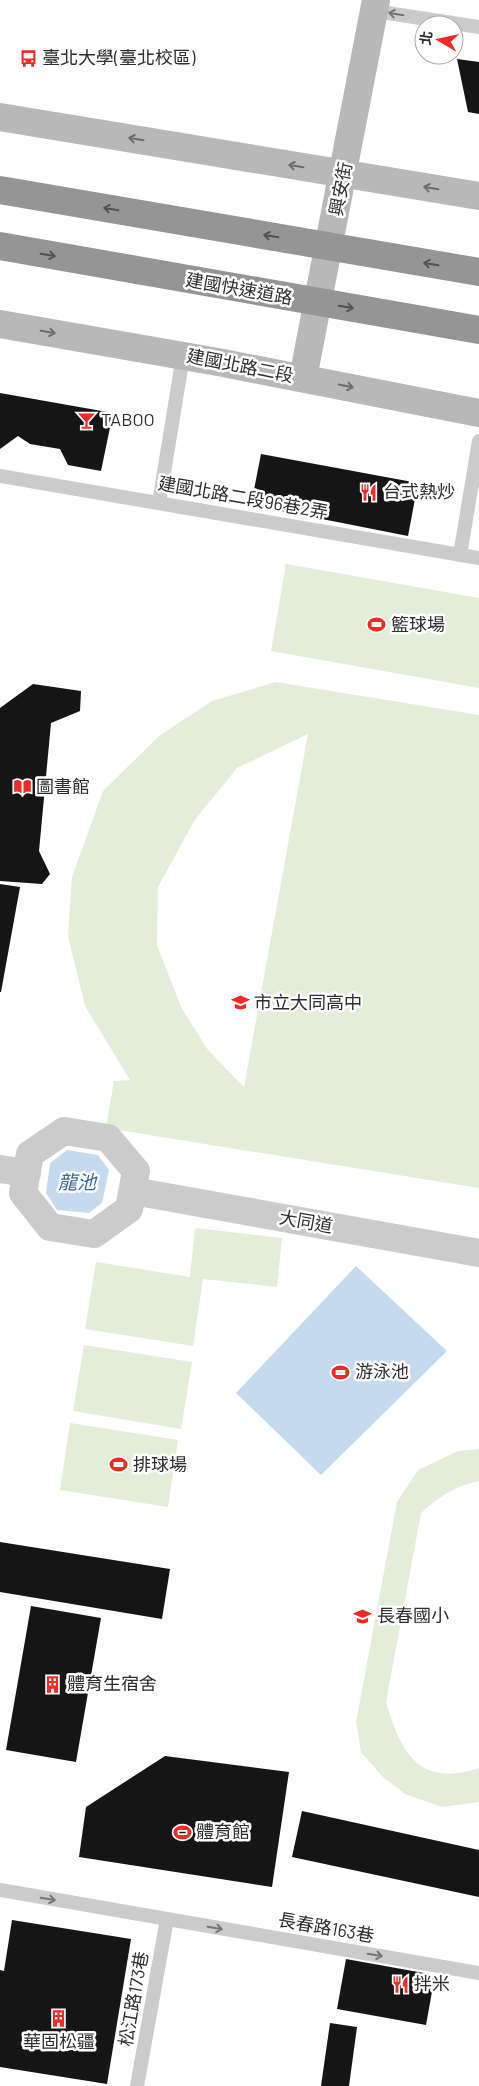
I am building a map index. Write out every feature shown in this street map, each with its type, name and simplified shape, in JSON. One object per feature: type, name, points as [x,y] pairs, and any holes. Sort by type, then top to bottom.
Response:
[{"type":"highway","points":[[0,190],[479,272]]},
{"type":"highway","name":"建國快速道路","points":[[0,246],[479,330]]},
{"type":"street","name":"興安街","points":[[303,378],[376,5]]},
{"type":"street","points":[[0,117],[479,196]]},
{"type":"street","name":"建國北路二段","points":[[0,324],[303,378],[479,413]]},
{"type":"street","points":[[64,1131],[108,1138],[136,1171],[133,1191],[129,1209],[94,1234],[50,1226],[23,1193],[30,1154],[64,1131]]},
{"type":"street","points":[[0,1169],[27,1173]]},
{"type":"street","name":"大同道","points":[[133,1191],[479,1254]]},
{"type":"lane","points":[[376,5],[479,27]]},
{"type":"lane","points":[[159,503],[183,356]]},
{"type":"lane","points":[[460,555],[479,440]]},
{"type":"lane","name":"建國北路二段96巷2弄","points":[[0,476],[479,558]]},
{"type":"lane","name":"長春路163巷","points":[[0,1890],[479,1973]]},
{"type":"lane","name":"松江路173巷","points":[[137,2086],[167,1919]]},
{"type":"green space","name":"籃球場","points":[[286,564],[479,598],[479,688],[271,651]]},
{"type":"green space","points":[[276,682],[479,715],[479,1188],[106,1128],[114,1081],[130,1080],[85,1006],[68,936],[72,877],[103,791],[159,736],[212,701]],"holes":[[[308,734],[244,1087],[208,1050],[181,1007],[157,945],[158,887],[194,821],[237,768]]]},
{"type":"green space","points":[[195,1228],[282,1238],[277,1287],[203,1279],[193,1346],[85,1329],[96,1262],[190,1277]]},
{"type":"green space","name":"排球場","points":[[84,1345],[192,1362],[181,1429],[73,1411]]},
{"type":"green space","name":"排球場","points":[[70,1423],[178,1440],[168,1507],[60,1490]]},
{"type":"green space","points":[[479,1449],[479,1481],[448,1492],[421,1513],[386,1702],[398,1737],[406,1751],[416,1762],[427,1769],[441,1773],[458,1773],[479,1768],[479,1802],[442,1807],[405,1794],[383,1777],[361,1752],[356,1722],[397,1502],[418,1470],[458,1451]]},
{"type":"water","name":"龍池","points":[[67,1150],[98,1155],[109,1170],[102,1203],[89,1213],[57,1210],[46,1193],[50,1163]]},
{"type":"water","name":"游泳池","points":[[356,1266],[447,1351],[321,1475],[236,1393]]},
{"type":"building","points":[[464,60],[479,62],[479,114],[468,112],[458,65],[464,65]]},
{"type":"building","points":[[0,393],[113,413],[101,471],[68,465],[60,449],[30,444],[18,436],[0,449]]},
{"type":"building","points":[[261,454],[418,483],[408,536],[251,505]]},
{"type":"building","name":"圖書館","points":[[33,684],[81,691],[80,711],[51,723],[39,851],[50,874],[42,884],[0,881],[0,708]]},
{"type":"building","points":[[0,884],[20,887],[1,992],[0,992]]},
{"type":"building","points":[[0,1542],[170,1569],[162,1619],[0,1592]]},
{"type":"building","name":"體育生宿舍","points":[[31,1606],[101,1618],[76,1762],[6,1750]]},
{"type":"building","name":"體育館","points":[[165,1756],[289,1772],[272,1887],[79,1857],[86,1807]]},
{"type":"building","points":[[302,1811],[479,1850],[479,1897],[292,1857]]},
{"type":"building","name":"華固松疆","points":[[12,1920],[131,1939],[107,2084],[0,2067],[0,1970],[4,1971]]},
{"type":"building","points":[[346,1959],[435,1975],[426,2025],[337,2009]]},
{"type":"building","points":[[330,2023],[357,2027],[349,2086],[321,2086]]},
{"type":"place","name":"臺北大學(臺北校區)","points":[[28,58]]},
{"type":"place","name":"TABOO","points":[[87,420]]},
{"type":"place","name":"台式熱炒","points":[[369,492]]},
{"type":"place","name":"籃球場","points":[[377,625]]},
{"type":"place","name":"圖書館","points":[[22,787]]},
{"type":"place","name":"市立大同高中","points":[[240,1003]]},
{"type":"place","name":"游泳池","points":[[341,1372]]},
{"type":"place","name":"排球場","points":[[119,1465]]},
{"type":"place","name":"長春國小","points":[[363,1616]]},
{"type":"place","name":"體育生宿舍","points":[[53,1684]]},
{"type":"place","name":"體育館","points":[[182,1832]]},
{"type":"place","name":"拌米","points":[[400,1984]]},
{"type":"place","name":"華固松疆","points":[[59,2019]]}]
